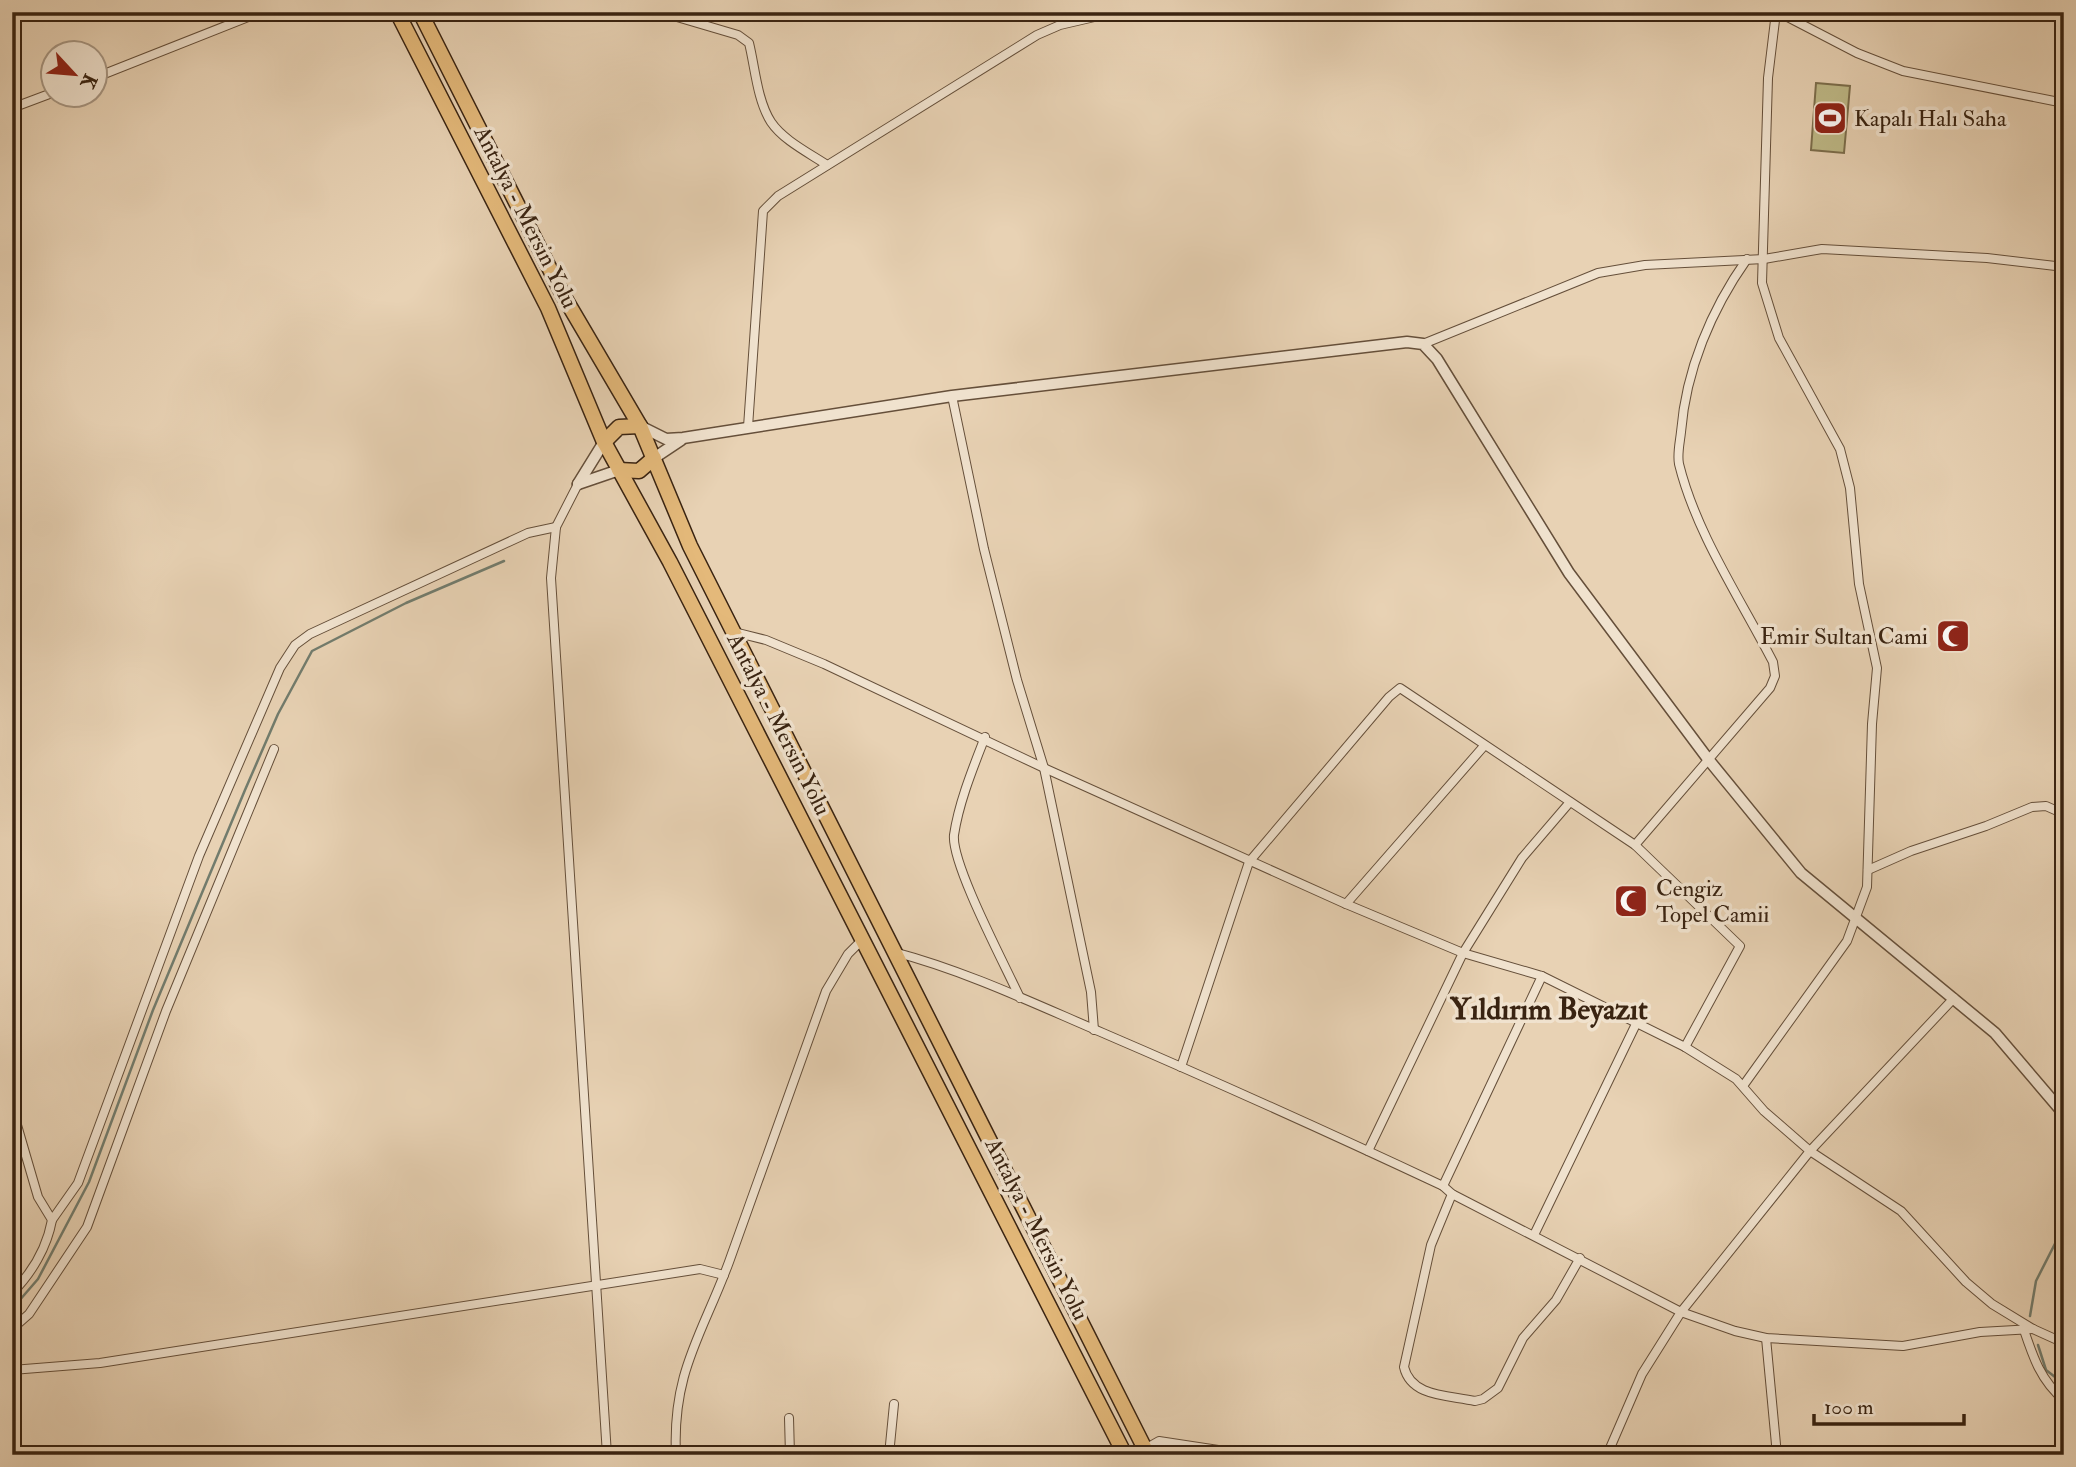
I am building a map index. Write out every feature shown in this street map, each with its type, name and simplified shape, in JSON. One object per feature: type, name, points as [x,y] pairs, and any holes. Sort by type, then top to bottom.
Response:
[{"type":"highway","name":"Antalya - Mersin Yolu","points":[[397,12],[548,309],[604,442],[670,562],[864,938],[1125,1455]]},
{"type":"highway","name":"Antalya - Mersin Yolu","points":[[420,12],[563,295],[640,426],[690,545],[1146,1452]]},
{"type":"highway","points":[[604,442],[619,427],[640,426]]},
{"type":"highway","points":[[620,470],[639,471],[654,458]]},
{"type":"street","points":[[108,72],[261,12]]},
{"type":"street","points":[[660,12],[738,35],[749,43],[771,122],[783,135],[827,165]]},
{"type":"street","points":[[748,427],[763,211],[778,196],[1037,36],[1060,25],[1116,12]]},
{"type":"street","points":[[1743,1086],[1847,941],[1857,920],[1867,887],[1872,724],[1877,668],[1858,584],[1850,488],[1840,449],[1779,338],[1769,314],[1762,283],[1766,137],[1777,12],[1857,53],[1902,71],[2064,103]]},
{"type":"street","points":[[12,107],[38,98]]},
{"type":"street","points":[[640,426],[666,439],[683,439],[952,396],[1406,342],[1423,344],[1598,273],[1644,265],[1764,259],[1822,249],[1987,258],[2064,267]]},
{"type":"street","points":[[1635,845],[1770,688],[1775,676],[1773,662],[1694,510],[1678,460],[1683,404],[1696,356],[1728,286],[1747,259]]},
{"type":"street","points":[[1423,344],[1437,359],[1569,573],[1708,759],[1801,873],[1994,1033],[2064,1114]]},
{"type":"street","points":[[952,396],[991,575],[1017,680],[1044,768],[1091,992],[1094,1030]]},
{"type":"street","points":[[654,458],[683,439]]},
{"type":"street","points":[[604,442],[555,527],[551,578],[607,1455]]},
{"type":"street","points":[[578,484],[620,470]]},
{"type":"street","points":[[12,1293],[33,1266],[49,1237],[52,1220],[78,1183],[199,856],[270,690],[296,645],[310,634],[516,539],[555,527]]},
{"type":"street","points":[[734,632],[766,640],[824,664],[985,737],[1044,768],[1346,904],[1463,953],[1542,976],[1685,1047],[1743,1086],[1764,1111],[1811,1151],[1901,1211],[1966,1282],[1992,1304],[2029,1329],[2064,1343]]},
{"type":"street","points":[[1181,1067],[1249,862],[1389,697],[1400,688],[1483,746],[1635,845],[1740,946],[1685,1047]]},
{"type":"street","points":[[985,737],[970,775],[954,837],[959,862],[1020,998]]},
{"type":"street","points":[[1346,904],[1483,746]]},
{"type":"street","points":[[12,1329],[29,1314],[52,1283],[87,1227],[166,1011],[274,750]]},
{"type":"street","points":[[1368,1150],[1463,953],[1522,858],[1570,802]]},
{"type":"street","points":[[1868,870],[1911,851],[1986,826],[2032,807],[2046,806],[2064,814]]},
{"type":"street","points":[[676,1455],[679,1389],[691,1350],[724,1275],[826,990],[848,954],[864,938]]},
{"type":"street","points":[[894,953],[922,960],[1020,998],[1368,1150],[1443,1186],[1452,1194],[1681,1312],[1766,1338],[1903,1346],[1980,1332],[2029,1329]]},
{"type":"street","points":[[1443,1186],[1542,976]]},
{"type":"street","points":[[1607,1455],[1642,1374],[1681,1312],[1811,1151],[1954,998]]},
{"type":"street","points":[[1534,1235],[1636,1024]]},
{"type":"street","points":[[12,1108],[38,1197],[52,1220]]},
{"type":"street","points":[[1452,1194],[1431,1245],[1404,1367],[1407,1378],[1419,1389],[1475,1401],[1483,1399],[1498,1388],[1523,1338],[1556,1300],[1580,1258]]},
{"type":"street","points":[[12,1370],[100,1363],[700,1269],[724,1275]]},
{"type":"street","points":[[2029,1329],[2033,1357],[2048,1386],[2064,1400]]},
{"type":"street","points":[[1766,1338],[1777,1455]]},
{"type":"street","points":[[889,1455],[894,1404]]},
{"type":"street","points":[[789,1418],[790,1455]]},
{"type":"street","points":[[1146,1452],[1159,1441],[1251,1455]]},
{"type":"shaded area","name":"Kapalı Halı Saha","points":[[1816,83],[1850,86],[1844,153],[1811,150]]},
{"type":"waterway","points":[[12,1309],[38,1279],[89,1182],[153,1010],[245,790],[278,714],[312,651],[406,603],[504,561]]},
{"type":"waterway","points":[[2030,1316],[2036,1281],[2064,1226]]},
{"type":"waterway","points":[[2038,1345],[2046,1370],[2064,1384]]},
{"type":"place","name":"Kapalı Halı Saha","points":[[1830,118]]},
{"type":"place","name":"Emir Sultan Cami","points":[[1953,636]]},
{"type":"place","name":"Cengiz Topel Camii","points":[[1631,901]]},
{"type":"district","name":"Yıldırım Beyazıt","points":[[1549,1009]]}]
